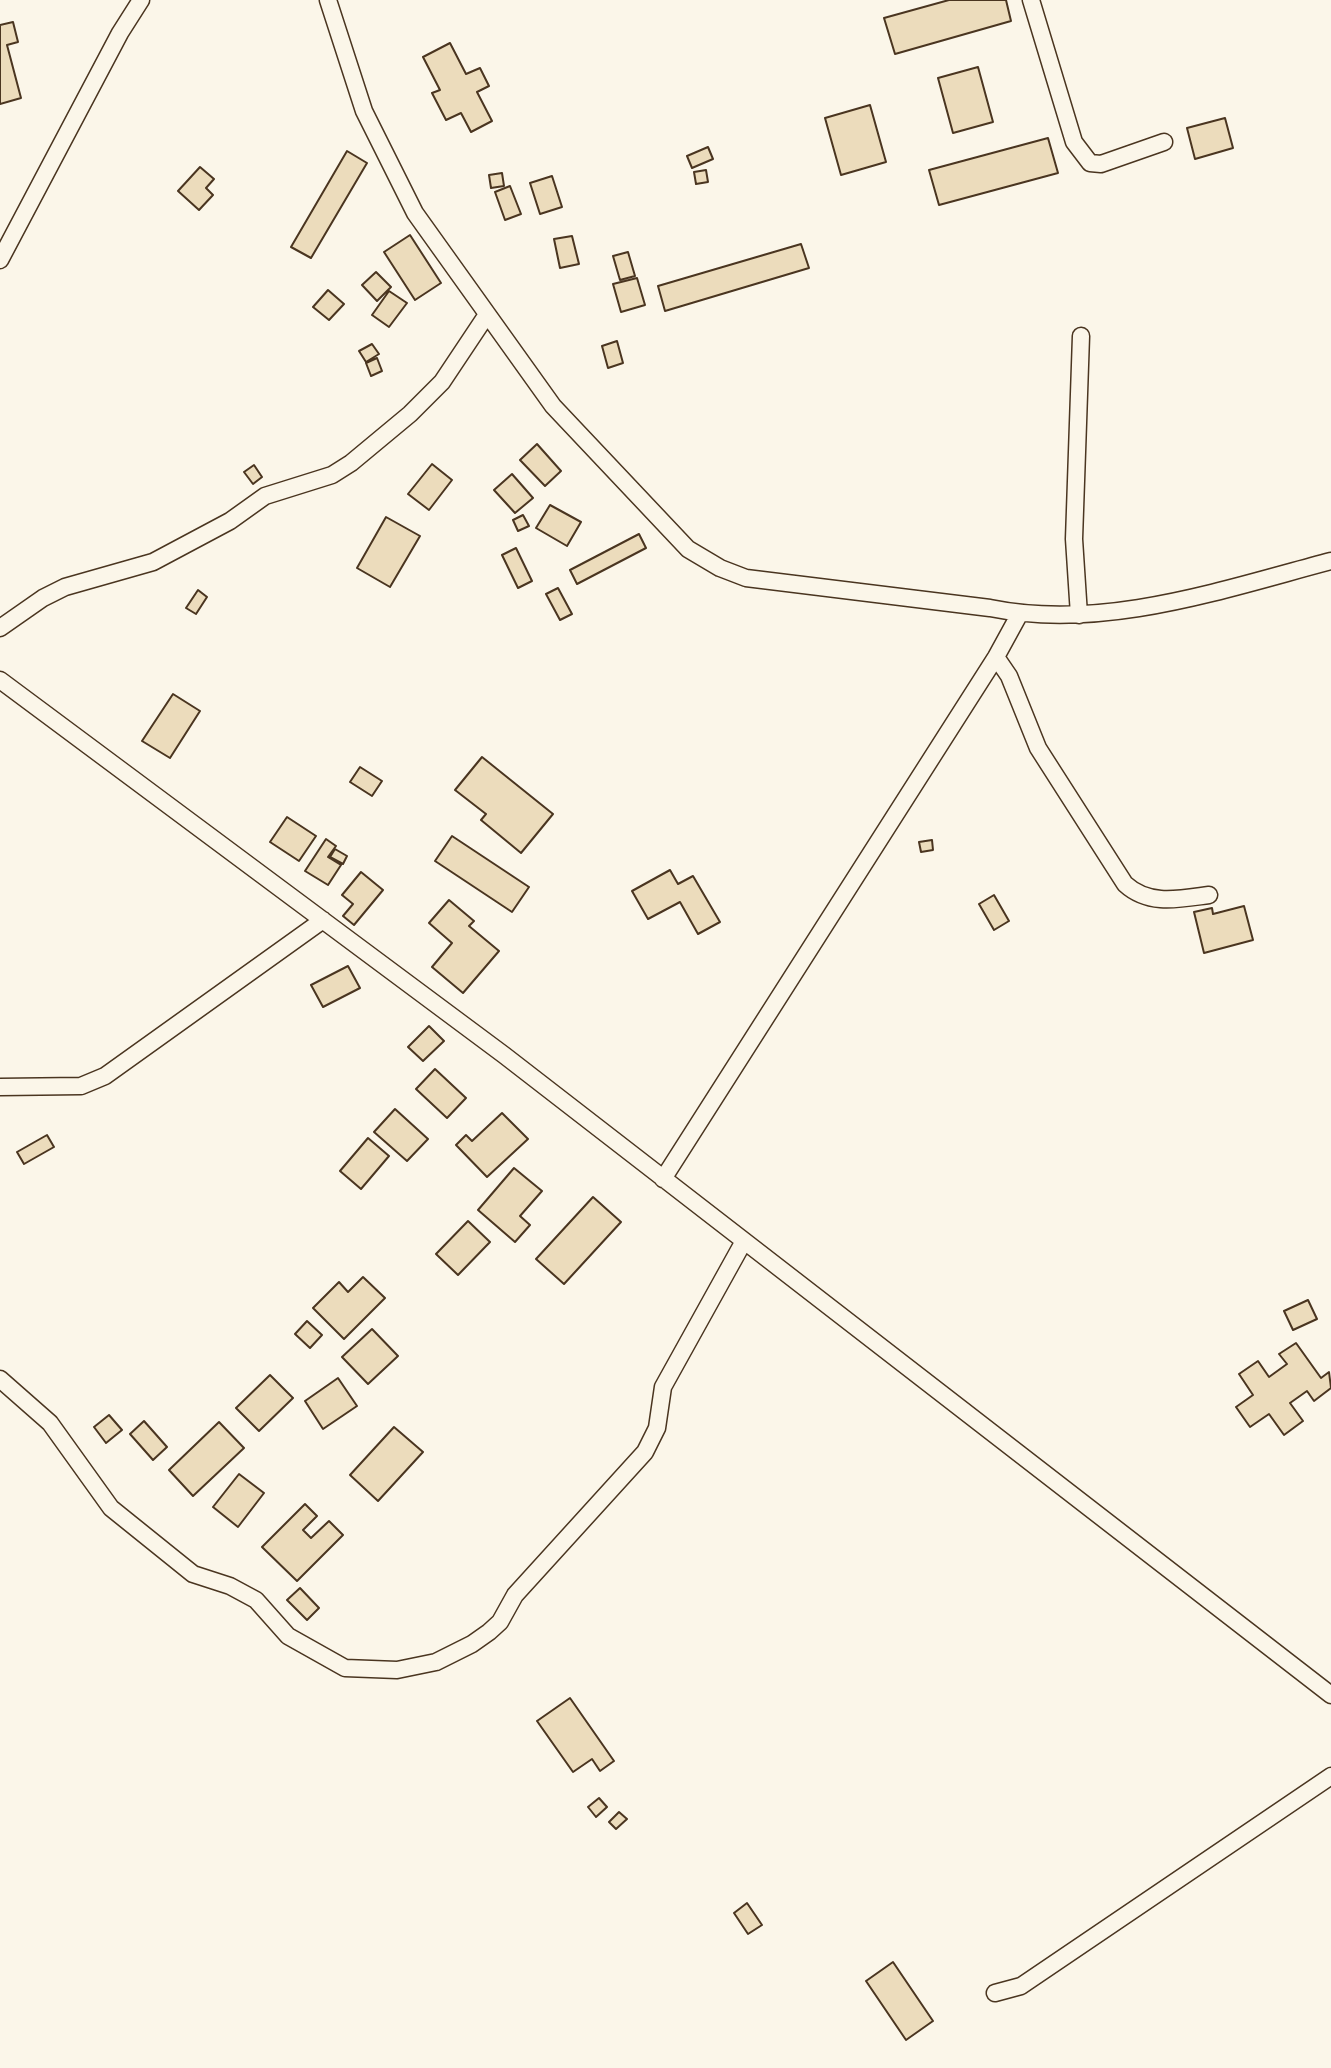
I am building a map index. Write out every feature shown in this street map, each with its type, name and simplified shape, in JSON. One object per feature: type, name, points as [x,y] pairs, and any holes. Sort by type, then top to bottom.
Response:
[{"type":"street","points":[[0,260],[120,33],[141,0]]},
{"type":"street","points":[[328,0],[364,111],[378,143],[415,213],[486,316],[554,406],[624,483],[688,549],[720,568],[763,581],[990,608],[1019,615],[1079,615],[1157,603],[1331,561]]},
{"type":"street","points":[[1031,0],[1074,142],[1090,163],[1101,164],[1164,142]]},
{"type":"street","points":[[0,628],[35,603],[65,587],[126,572],[162,558],[230,521],[265,496],[332,475],[351,463],[410,414],[442,383],[486,316]]},
{"type":"street","points":[[1079,615],[1074,540],[1081,336]]},
{"type":"street","points":[[663,1179],[996,657],[1019,615]]},
{"type":"street","points":[[996,657],[1009,676],[1038,748],[1125,884],[1147,898],[1176,900],[1209,895]]},
{"type":"street","points":[[0,680],[323,920],[663,1179],[1331,1695]]},
{"type":"street","points":[[0,1087],[81,1086],[105,1076],[323,920]]},
{"type":"street","points":[[0,1379],[50,1423],[111,1508],[193,1574],[230,1586],[256,1600],[288,1636],[345,1668],[416,1668],[472,1644],[500,1622],[515,1595],[645,1452],[657,1428],[663,1387],[744,1241]]},
{"type":"street","points":[[995,1993],[1021,1986],[1331,1776]]},
{"type":"building","points":[[949,0],[1006,0],[1011,21],[895,54],[884,18]]},
{"type":"building","points":[[13,22],[18,42],[7,45],[21,98],[0,104],[0,25]]},
{"type":"building","points":[[450,43],[466,74],[480,68],[489,86],[477,92],[492,121],[471,132],[461,113],[446,120],[432,93],[440,90],[423,57]]},
{"type":"building","points":[[978,67],[993,122],[953,133],[938,78]]},
{"type":"building","points":[[870,105],[886,162],[841,175],[825,118]]},
{"type":"building","points":[[1225,118],[1233,148],[1195,159],[1187,128]]},
{"type":"building","points":[[1048,138],[1058,173],[939,205],[929,170]]},
{"type":"building","points":[[708,147],[713,159],[692,168],[687,156]]},
{"type":"building","points":[[347,151],[367,163],[311,258],[291,247]]},
{"type":"building","points":[[200,167],[214,179],[206,188],[213,195],[199,210],[178,191]]},
{"type":"building","points":[[706,170],[708,182],[696,184],[694,172]]},
{"type":"building","points":[[502,173],[504,186],[491,188],[489,175]]},
{"type":"building","points":[[552,176],[562,207],[540,214],[530,183]]},
{"type":"building","points":[[510,186],[521,214],[505,220],[495,192]]},
{"type":"building","points":[[410,235],[441,283],[415,300],[384,252]]},
{"type":"building","points":[[572,236],[579,264],[560,268],[554,239]]},
{"type":"building","points":[[801,244],[809,268],[665,311],[658,286]]},
{"type":"building","points":[[628,252],[635,276],[620,280],[613,256]]},
{"type":"building","points":[[376,272],[391,287],[377,301],[362,285]]},
{"type":"building","points":[[637,278],[645,305],[621,312],[613,284]]},
{"type":"building","points":[[328,290],[344,304],[329,320],[313,307]]},
{"type":"building","points":[[389,291],[407,303],[389,327],[372,315]]},
{"type":"building","points":[[617,341],[623,363],[608,368],[602,346]]},
{"type":"building","points":[[372,344],[379,354],[366,362],[359,351]]},
{"type":"building","points":[[377,358],[382,371],[371,376],[366,363]]},
{"type":"building","points":[[537,444],[561,471],[545,486],[520,460]]},
{"type":"building","points":[[432,464],[452,480],[429,510],[408,494]]},
{"type":"building","points":[[254,465],[262,477],[253,484],[244,472]]},
{"type":"building","points":[[512,474],[533,498],[515,513],[494,490]]},
{"type":"building","points":[[550,505],[581,522],[567,546],[536,528]]},
{"type":"building","points":[[523,515],[529,526],[518,531],[513,520]]},
{"type":"building","points":[[386,517],[420,536],[390,587],[357,568]]},
{"type":"building","points":[[639,534],[646,548],[577,584],[570,570]]},
{"type":"building","points":[[516,548],[532,581],[518,588],[502,555]]},
{"type":"building","points":[[558,588],[572,614],[560,620],[546,594]]},
{"type":"building","points":[[198,590],[207,597],[196,614],[186,608]]},
{"type":"building","points":[[173,694],[200,711],[170,758],[142,741]]},
{"type":"building","points":[[482,757],[553,814],[521,853],[481,820],[486,814],[455,790]]},
{"type":"building","points":[[360,767],[382,781],[372,796],[350,782]]},
{"type":"building","points":[[287,817],[316,836],[299,861],[270,842]]},
{"type":"building","points":[[452,836],[529,887],[512,912],[435,861]]},
{"type":"building","points":[[326,839],[336,846],[328,857],[341,865],[328,885],[305,871]]},
{"type":"building","points":[[932,840],[933,850],[921,852],[919,842]]},
{"type":"building","points":[[335,849],[347,856],[343,864],[330,857]]},
{"type":"building","points":[[670,870],[678,884],[693,876],[720,922],[698,934],[680,902],[648,919],[632,891]]},
{"type":"building","points":[[361,872],[383,890],[354,925],[343,916],[353,904],[342,895]]},
{"type":"building","points":[[994,895],[1009,921],[994,930],[979,904]]},
{"type":"building","points":[[449,900],[474,921],[469,926],[499,951],[463,993],[432,967],[452,943],[429,923]]},
{"type":"building","points":[[1244,906],[1253,940],[1204,953],[1194,912],[1212,908],[1213,914]]},
{"type":"building","points":[[348,966],[360,988],[323,1007],[311,985]]},
{"type":"building","points":[[429,1026],[444,1041],[423,1061],[408,1047]]},
{"type":"building","points":[[435,1069],[466,1098],[447,1118],[416,1089]]},
{"type":"building","points":[[395,1109],[428,1139],[407,1161],[374,1132]]},
{"type":"building","points":[[502,1113],[528,1139],[487,1177],[456,1145],[466,1135],[472,1141]]},
{"type":"building","points":[[47,1135],[54,1147],[24,1164],[17,1152]]},
{"type":"building","points":[[368,1138],[389,1156],[361,1189],[340,1171]]},
{"type":"building","points":[[514,1168],[542,1191],[520,1216],[530,1225],[515,1242],[478,1210]]},
{"type":"building","points":[[593,1197],[621,1222],[564,1284],[536,1259]]},
{"type":"building","points":[[468,1221],[490,1242],[458,1275],[436,1254]]},
{"type":"building","points":[[363,1277],[385,1298],[344,1339],[313,1308],[339,1282],[348,1292]]},
{"type":"building","points":[[1308,1300],[1317,1319],[1293,1330],[1284,1311]]},
{"type":"building","points":[[307,1321],[322,1335],[310,1348],[295,1334]]},
{"type":"building","points":[[372,1329],[398,1356],[368,1384],[342,1357]]},
{"type":"building","points":[[1296,1343],[1321,1378],[1329,1372],[1331,1388],[1314,1401],[1307,1391],[1290,1403],[1303,1421],[1284,1435],[1269,1414],[1250,1427],[1236,1407],[1253,1395],[1239,1374],[1258,1361],[1269,1377],[1287,1364],[1279,1354]]},
{"type":"building","points":[[270,1375],[293,1398],[259,1431],[236,1408]]},
{"type":"building","points":[[338,1378],[357,1406],[323,1429],[305,1401]]},
{"type":"building","points":[[109,1415],[122,1430],[106,1443],[94,1427]]},
{"type":"building","points":[[144,1421],[167,1447],[153,1460],[130,1434]]},
{"type":"building","points":[[219,1422],[244,1448],[193,1496],[169,1470]]},
{"type":"building","points":[[394,1427],[423,1452],[378,1501],[350,1475]]},
{"type":"building","points":[[239,1474],[264,1493],[238,1527],[213,1507]]},
{"type":"building","points":[[305,1504],[317,1516],[303,1530],[311,1538],[329,1521],[343,1535],[297,1581],[262,1547]]},
{"type":"building","points":[[300,1588],[319,1608],[307,1620],[287,1600]]},
{"type":"building","points":[[570,1698],[614,1761],[600,1771],[592,1759],[573,1772],[537,1721]]},
{"type":"building","points":[[599,1798],[607,1807],[596,1817],[588,1807]]},
{"type":"building","points":[[619,1812],[627,1819],[616,1829],[609,1822]]},
{"type":"building","points":[[747,1903],[762,1925],[748,1934],[734,1913]]},
{"type":"building","points":[[893,1962],[933,2021],[906,2040],[866,1981]]}]
